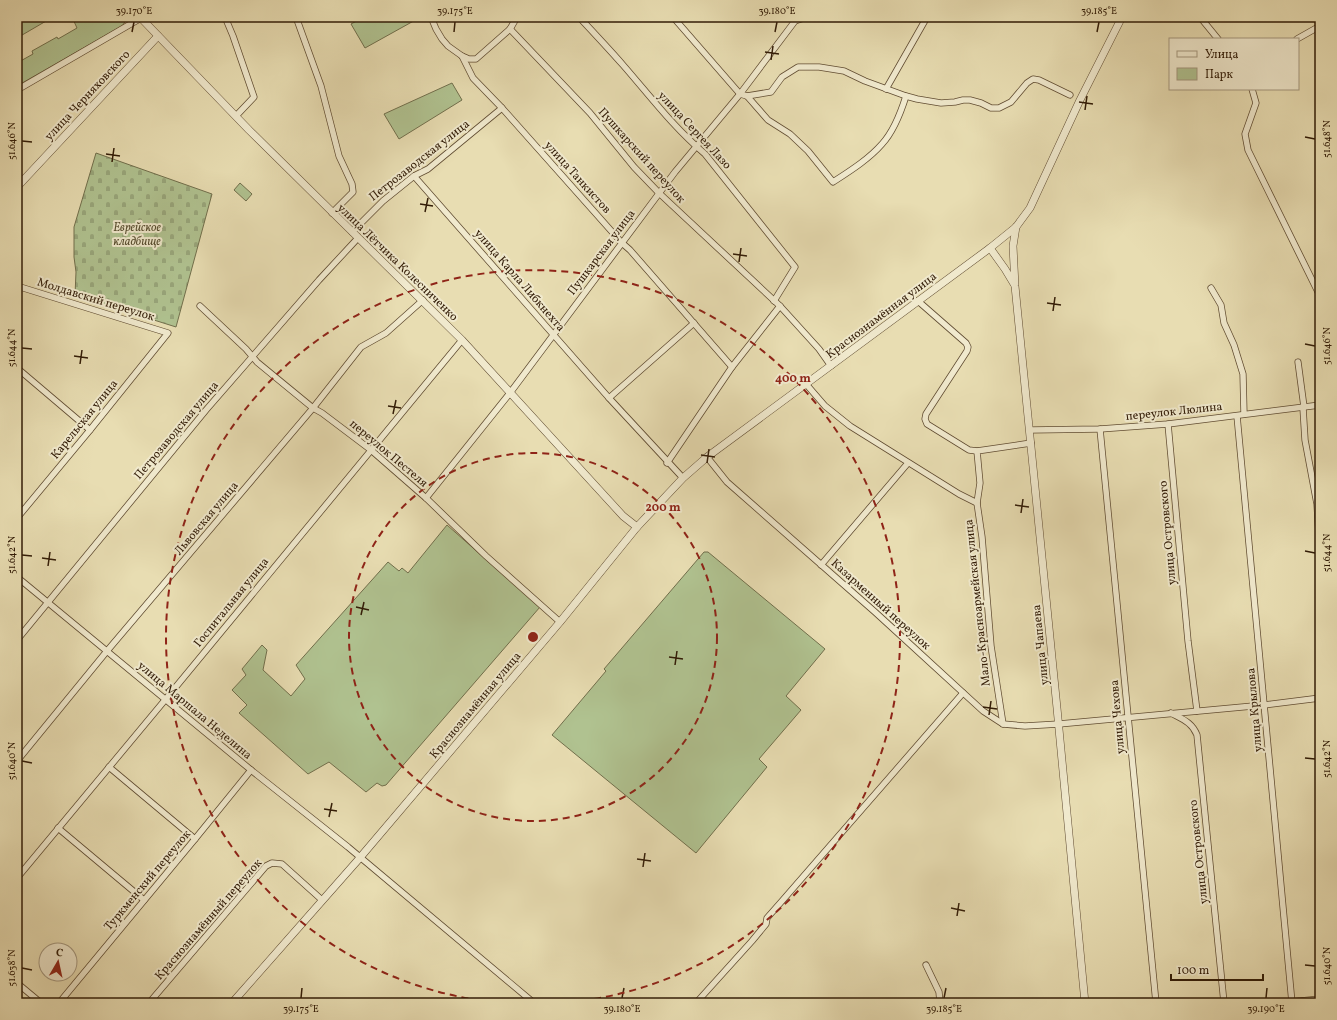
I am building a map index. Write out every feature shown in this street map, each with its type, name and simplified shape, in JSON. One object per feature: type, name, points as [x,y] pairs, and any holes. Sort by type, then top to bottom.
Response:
[{"type":"street","points":[[17,90],[141,17]]},
{"type":"street","name":"улица Лётчика Колесниченко","points":[[141,17],[332,213],[423,300],[462,340],[622,516],[637,527]]},
{"type":"street","points":[[225,17],[254,97],[236,116]]},
{"type":"street","points":[[296,17],[321,86],[339,156],[352,184],[352,192],[332,213]]},
{"type":"street","name":"улица Танкистов","points":[[431,17],[436,29],[445,43],[462,56],[473,78],[630,250],[732,367]]},
{"type":"street","points":[[462,56],[476,59],[510,29],[517,17]]},
{"type":"street","name":"улица Сергея Лазо","points":[[580,17],[658,107],[696,147],[705,154],[795,266],[774,301]]},
{"type":"street","points":[[672,17],[740,94],[748,96],[771,92],[782,77],[798,67],[819,67],[844,71],[906,96],[941,103],[970,100],[991,108],[999,108],[1011,102],[1027,83],[1034,79],[1070,94]]},
{"type":"street","name":"Пушкарская улица","points":[[426,498],[510,393],[659,193],[740,94],[795,21],[807,17]]},
{"type":"street","points":[[886,89],[927,17]]},
{"type":"street","name":"Краснознамённая улица","points":[[232,1003],[360,857],[560,622],[637,527],[683,478],[707,457],[990,248],[1016,226],[1030,208],[1080,100],[1122,17]]},
{"type":"street","points":[[1200,17],[1217,38]]},
{"type":"street","points":[[1299,38],[1320,26]]},
{"type":"street","name":"Пушкарский переулок","points":[[510,29],[590,113],[634,166],[659,193],[780,306],[819,349],[831,366]]},
{"type":"street","name":"улица Черняховского","points":[[17,187],[158,36]]},
{"type":"street","points":[[1252,90],[1256,103],[1245,134],[1248,150],[1320,296]]},
{"type":"street","points":[[748,96],[768,120],[790,134],[808,151],[833,182],[861,163],[883,143],[901,110],[906,96]]},
{"type":"street","name":"Петрозаводская улица","points":[[352,232],[383,201],[414,176],[428,169],[502,108]]},
{"type":"street","name":"улица Карла Либкнехта","points":[[414,176],[609,398],[667,463],[683,478]]},
{"type":"street","name":"улица Чапаева","points":[[1016,226],[1013,246],[1015,286],[1059,724],[1085,1003]]},
{"type":"street","name":"Петрозаводская улица","points":[[17,640],[206,410],[319,280],[358,238]]},
{"type":"street","name":"улица Чапаева","points":[[990,248],[1015,286]]},
{"type":"street","name":"Молдавский переулок","points":[[18,288],[168,333]]},
{"type":"street","points":[[1211,288],[1222,305],[1224,323],[1234,345],[1242,374],[1244,414]]},
{"type":"street","name":"Львовская улица","points":[[17,761],[313,408],[361,347],[386,333],[423,300]]},
{"type":"street","points":[[918,301],[968,346],[967,351],[926,414],[925,419],[927,424],[969,450],[977,451],[1031,443]]},
{"type":"street","name":"переулок Пестеля","points":[[200,306],[257,362],[313,408],[322,413],[371,450],[426,498],[486,556],[560,622]]},
{"type":"street","points":[[667,463],[732,367],[780,306]]},
{"type":"street","points":[[609,398],[694,323]]},
{"type":"street","name":"Карельская улица","points":[[17,518],[168,333]]},
{"type":"street","name":"Госпитальная улица","points":[[17,878],[462,340]]},
{"type":"street","points":[[1298,362],[1304,408],[1305,440],[1317,504],[1320,556]]},
{"type":"street","points":[[17,368],[90,430]]},
{"type":"street","name":"Мало-Красноармейская улица","points":[[806,384],[825,406],[850,426],[959,494],[977,503]]},
{"type":"street","name":"переулок Люлина","points":[[1030,430],[1100,429],[1168,424],[1320,405]]},
{"type":"street","name":"улица Крылова","points":[[1237,416],[1292,1002]]},
{"type":"street","name":"улица Островского","points":[[1168,424],[1188,640],[1197,711]]},
{"type":"street","name":"улица Чехова","points":[[1100,429],[1156,1003]]},
{"type":"street","name":"Мало-Красноармейская улица","points":[[977,451],[980,483],[977,503],[982,537],[991,646],[1003,724]]},
{"type":"street","name":"Казарменный переулок","points":[[707,457],[727,482],[983,711],[1003,724],[1025,726],[1059,724],[1264,705],[1320,698]]},
{"type":"street","points":[[821,565],[908,462]]},
{"type":"street","name":"улица Маршала Неделина","points":[[17,577],[165,700],[360,857],[534,1003]]},
{"type":"street","points":[[696,1003],[752,941],[766,924],[767,918],[963,693]]},
{"type":"street","name":"улица Островского","points":[[1170,713],[1190,724],[1194,728],[1197,735],[1224,1003]]},
{"type":"street","points":[[109,768],[195,839]]},
{"type":"street","name":"Туркменский переулок","points":[[58,1003],[251,770]]},
{"type":"street","points":[[58,828],[144,900]]},
{"type":"street","name":"Краснознамённый переулок","points":[[150,1003],[266,866],[272,863],[282,864],[322,900]]},
{"type":"street","points":[[926,965],[939,992],[940,1003]]},
{"type":"street","points":[[17,983],[41,1003]]},
{"type":"street","points":[[1279,1003],[1320,999]]},
{"type":"green space","points":[[17,17],[53,17],[17,38]]},
{"type":"green space","points":[[72,17],[122,17],[125,22],[122,26],[17,86],[17,63],[33,54],[32,51],[77,28]]},
{"type":"green space","points":[[364,17],[419,18],[365,48],[351,24]]},
{"type":"green space","points":[[452,83],[462,100],[399,139],[384,114]]},
{"type":"green space","name":"Еврейское кладбище","points":[[96,153],[212,194],[176,327],[75,295],[76,272],[74,257],[74,227]]},
{"type":"green space","points":[[240,183],[252,194],[246,201],[234,190]]},
{"type":"green space","points":[[447,525],[540,607],[386,785],[382,786],[377,783],[366,792],[329,762],[308,774],[239,713],[247,705],[232,690],[246,675],[242,669],[262,645],[267,650],[263,670],[291,696],[305,679],[296,665],[388,562],[399,571],[402,568],[408,573]]},
{"type":"green space","points":[[704,552],[708,552],[825,649],[786,696],[801,710],[759,759],[767,767],[696,853],[552,735],[606,671],[604,669]]}]
